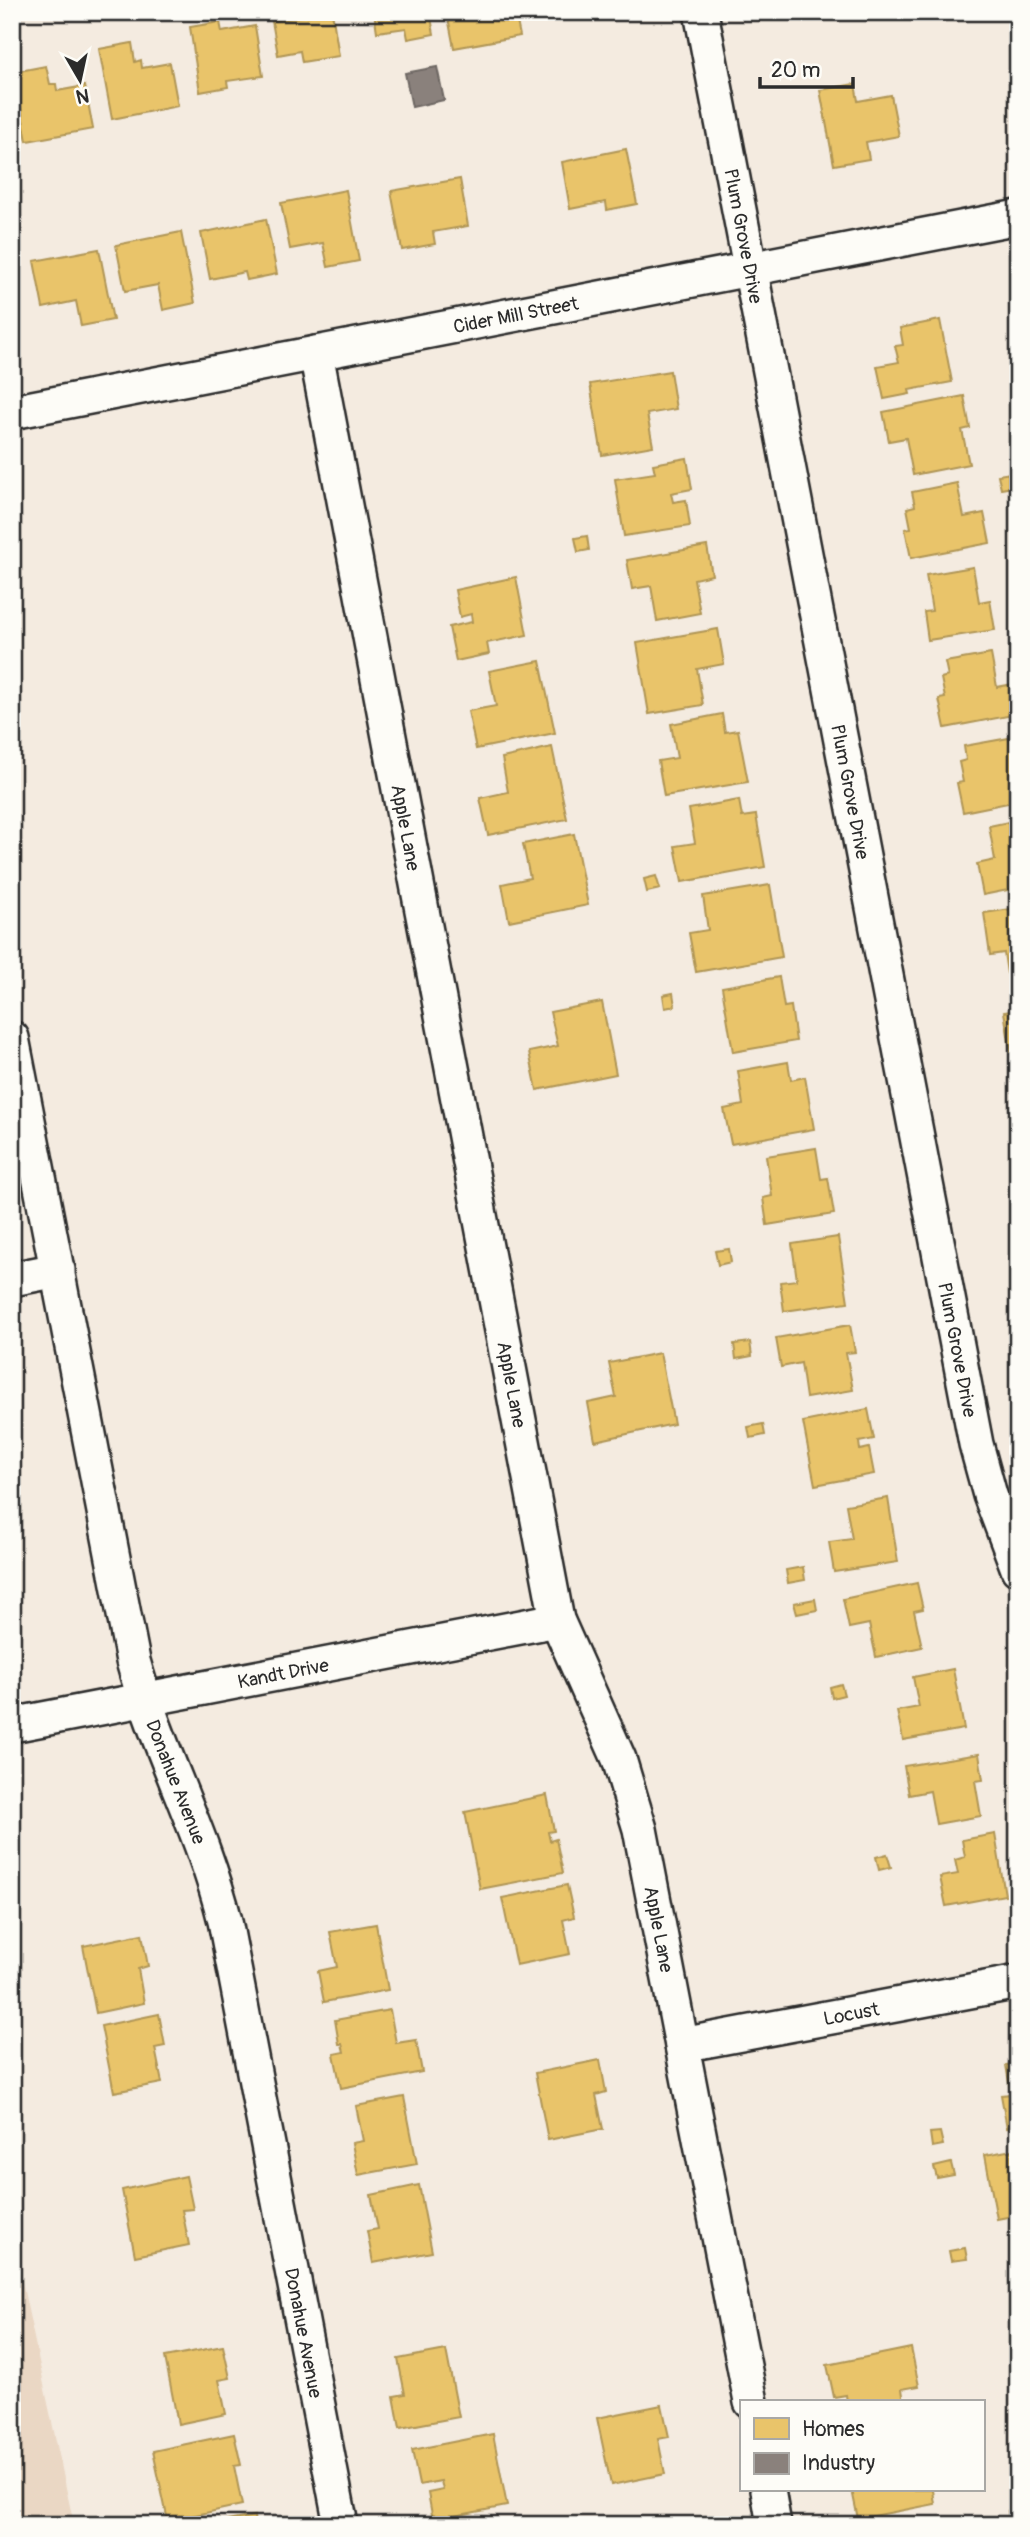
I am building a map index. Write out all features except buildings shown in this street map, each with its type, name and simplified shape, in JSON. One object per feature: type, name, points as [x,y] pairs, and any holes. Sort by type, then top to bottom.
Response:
[{"type":"street","name":"Plum Grove Drive","points":[[701,12],[976,1444],[1004,1493],[1018,1569]]},
{"type":"street","name":"Cider Mill Street","points":[[12,412],[1018,217]]},
{"type":"street","name":"Apple Lane","points":[[316,353],[556,1620],[631,1792],[751,2400]]},
{"type":"street","name":"Donahue Avenue","points":[[12,1038],[133,1661],[143,1700],[205,1850],[222,1911],[341,2525]]},
{"type":"street","points":[[12,1279],[58,1270]]},
{"type":"street","name":"Kandt Drive","points":[[12,1725],[556,1620]]},
{"type":"street","name":"Locust","points":[[682,2045],[1018,1982]]},
{"type":"street","points":[[768,2492],[774,2525]]},
{"type":"shaded area","points":[[12,2235],[74,2525],[12,2525]]}]
